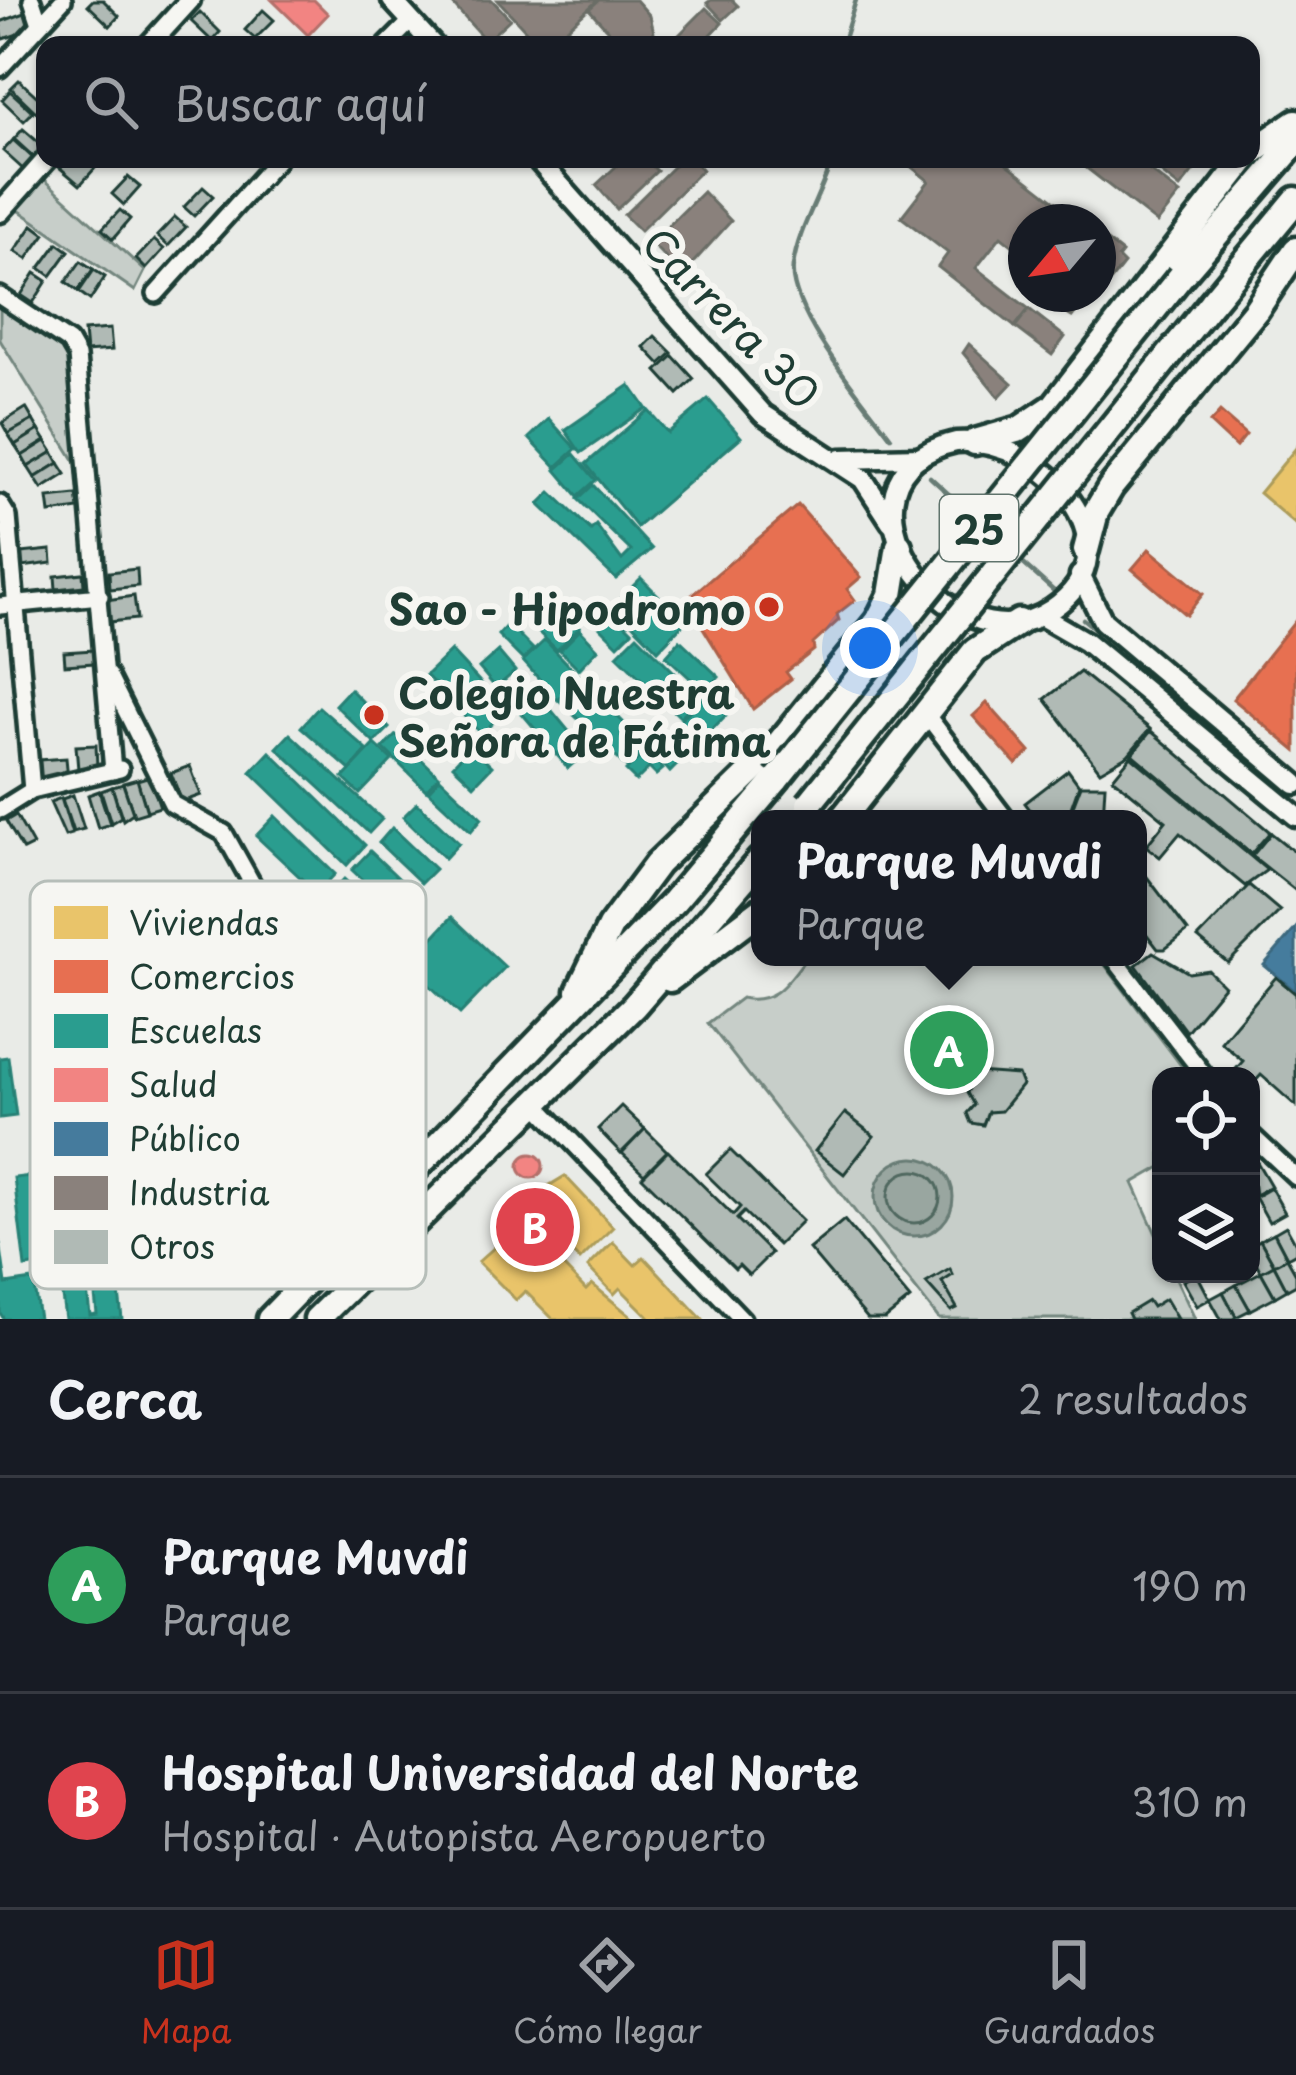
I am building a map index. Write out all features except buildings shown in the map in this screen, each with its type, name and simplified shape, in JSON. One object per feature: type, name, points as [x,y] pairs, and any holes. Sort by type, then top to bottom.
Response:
[{"type":"highway","points":[[1260,148],[1296,122]]},
{"type":"highway","name":"25","points":[[426,1157],[674,901],[1180,276],[1296,142]]},
{"type":"highway","points":[[975,442],[1020,429],[1053,406],[1239,168]]},
{"type":"highway","name":"25","points":[[805,810],[1296,200]]},
{"type":"highway","points":[[1083,563],[1106,494],[1256,310],[1296,250]]},
{"type":"highway","points":[[574,1004],[610,928],[657,864],[772,752],[878,621],[894,587],[896,537]]},
{"type":"highway","points":[[849,810],[975,651],[1030,619]]},
{"type":"highway","points":[[426,1213],[634,1006],[751,870]]},
{"type":"highway","points":[[634,1006],[751,918]]},
{"type":"highway","name":"25","points":[[270,1319],[299,1289]]},
{"type":"highway","points":[[317,1319],[348,1289]]},
{"type":"street","points":[[32,0],[40,24]]},
{"type":"street","points":[[0,68],[63,0]]},
{"type":"street","points":[[157,36],[190,0]]},
{"type":"street","points":[[392,0],[425,36]]},
{"type":"street","points":[[396,36],[411,21]]},
{"type":"street","points":[[0,212],[38,168]]},
{"type":"street","points":[[155,295],[270,168]]},
{"type":"street","name":"Carrera 30","points":[[545,168],[764,414],[837,459],[873,490],[896,537]]},
{"type":"street","points":[[0,296],[69,342],[77,356],[117,770],[32,790],[0,810]]},
{"type":"street","points":[[1296,784],[1103,621],[1083,563],[1080,519],[1058,481],[1020,453],[975,442],[945,445],[920,457],[898,488],[896,537],[920,580],[948,604],[983,618],[1030,619],[1086,642],[1296,816]]},
{"type":"street","name":"Carrera 30","points":[[837,459],[920,457]]},
{"type":"street","points":[[0,504],[8,517],[19,605],[32,790]]},
{"type":"street","points":[[1030,619],[1063,601],[1083,563]]},
{"type":"street","points":[[0,606],[100,596]]},
{"type":"street","points":[[108,675],[172,804],[224,833],[251,881]]},
{"type":"street","points":[[926,714],[999,810]]},
{"type":"street","points":[[1120,966],[1198,1067]]},
{"type":"street","points":[[537,1105],[742,1319]]},
{"type":"street","points":[[1260,1143],[1296,1177]]},
{"type":"shaded area","points":[[44,179],[145,271],[135,291],[17,209]]},
{"type":"shaded area","points":[[0,300],[65,345],[73,358],[76,463],[0,340]]},
{"type":"shaded area","points":[[800,966],[1106,966],[1182,1067],[1152,1067],[1152,1172],[1133,1183],[1152,1225],[1152,1283],[1178,1283],[1195,1319],[939,1319],[708,1023],[741,998],[772,995]]},
{"type":"water","points":[[914,1158],[941,1170],[953,1197],[941,1224],[914,1236],[887,1224],[875,1197],[887,1170]]},
{"type":"waterway","points":[[845,36],[856,0]]},
{"type":"waterway","points":[[828,168],[800,239],[794,285],[814,330],[891,437]]},
{"type":"waterway","points":[[930,477],[976,519]]},
{"type":"waterway","points":[[988,531],[1007,548]]},
{"type":"waterway","points":[[1019,560],[1055,592]]},
{"type":"waterway","points":[[1083,619],[1182,700]]},
{"type":"place","name":"Sao - Hipodromo","points":[[769,607]]},
{"type":"place","name":"Colegio Nuestra Señora de Fátima","points":[[374,715]]},
{"type":"place","name":"Parque Muvdi","points":[[949,1050]]},
{"type":"place","name":"Hospital Universidad del Norte","points":[[535,1227]]}]
